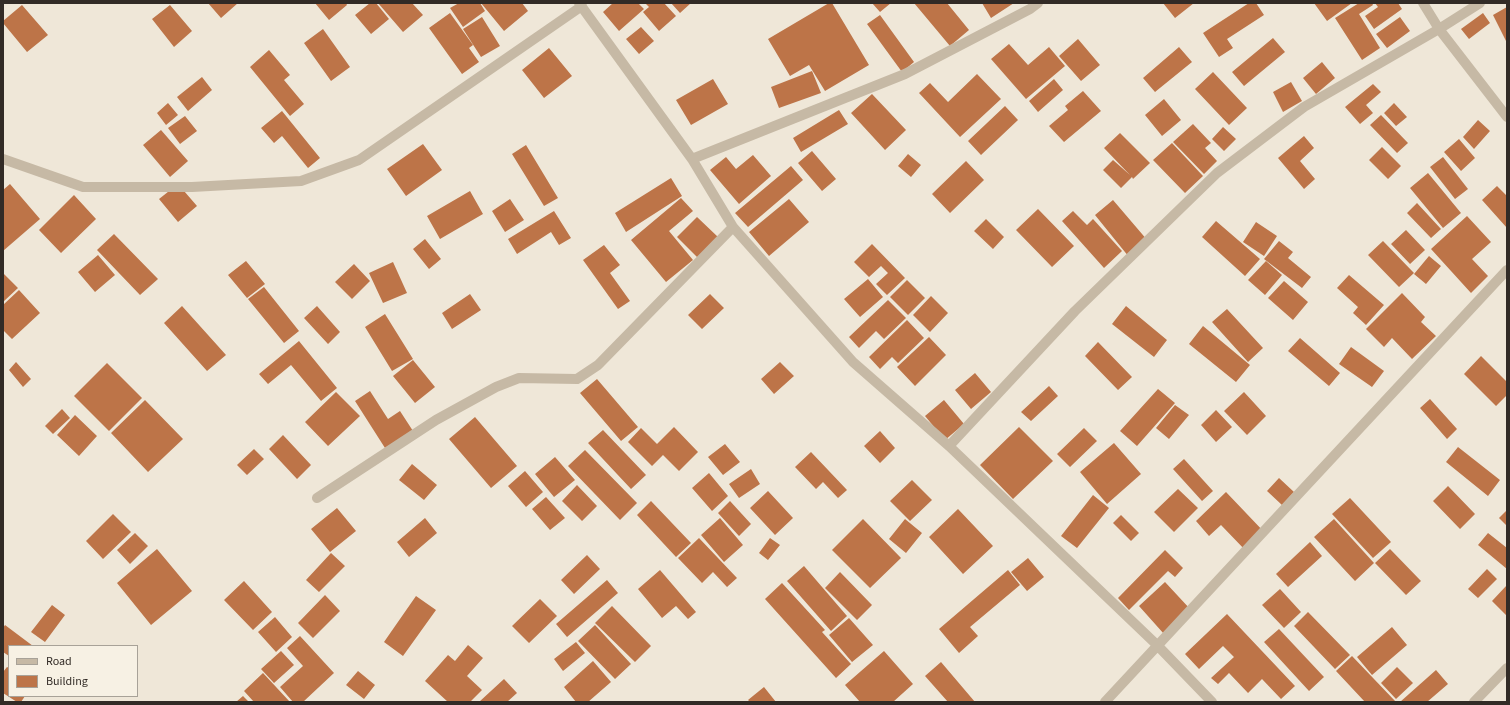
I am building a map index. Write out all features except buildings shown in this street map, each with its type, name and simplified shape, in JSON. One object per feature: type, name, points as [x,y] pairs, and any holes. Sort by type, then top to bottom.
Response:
[{"type":"street","points":[[692,159],[905,74],[1030,9],[1038,3]]},
{"type":"street","points":[[1423,3],[1439,29],[1507,117]]},
{"type":"street","points":[[949,446],[1075,311],[1217,172],[1304,108],[1439,29],[1480,3]]},
{"type":"street","points":[[3,159],[83,187],[192,187],[301,181],[359,160],[581,5],[692,159],[733,227],[853,362],[949,446],[1158,645],[1212,702]]},
{"type":"street","points":[[317,498],[436,420],[496,387],[519,378],[577,379],[598,365],[733,227]]},
{"type":"street","points":[[1105,702],[1507,270]]},
{"type":"street","points":[[1474,702],[1507,668]]}]
